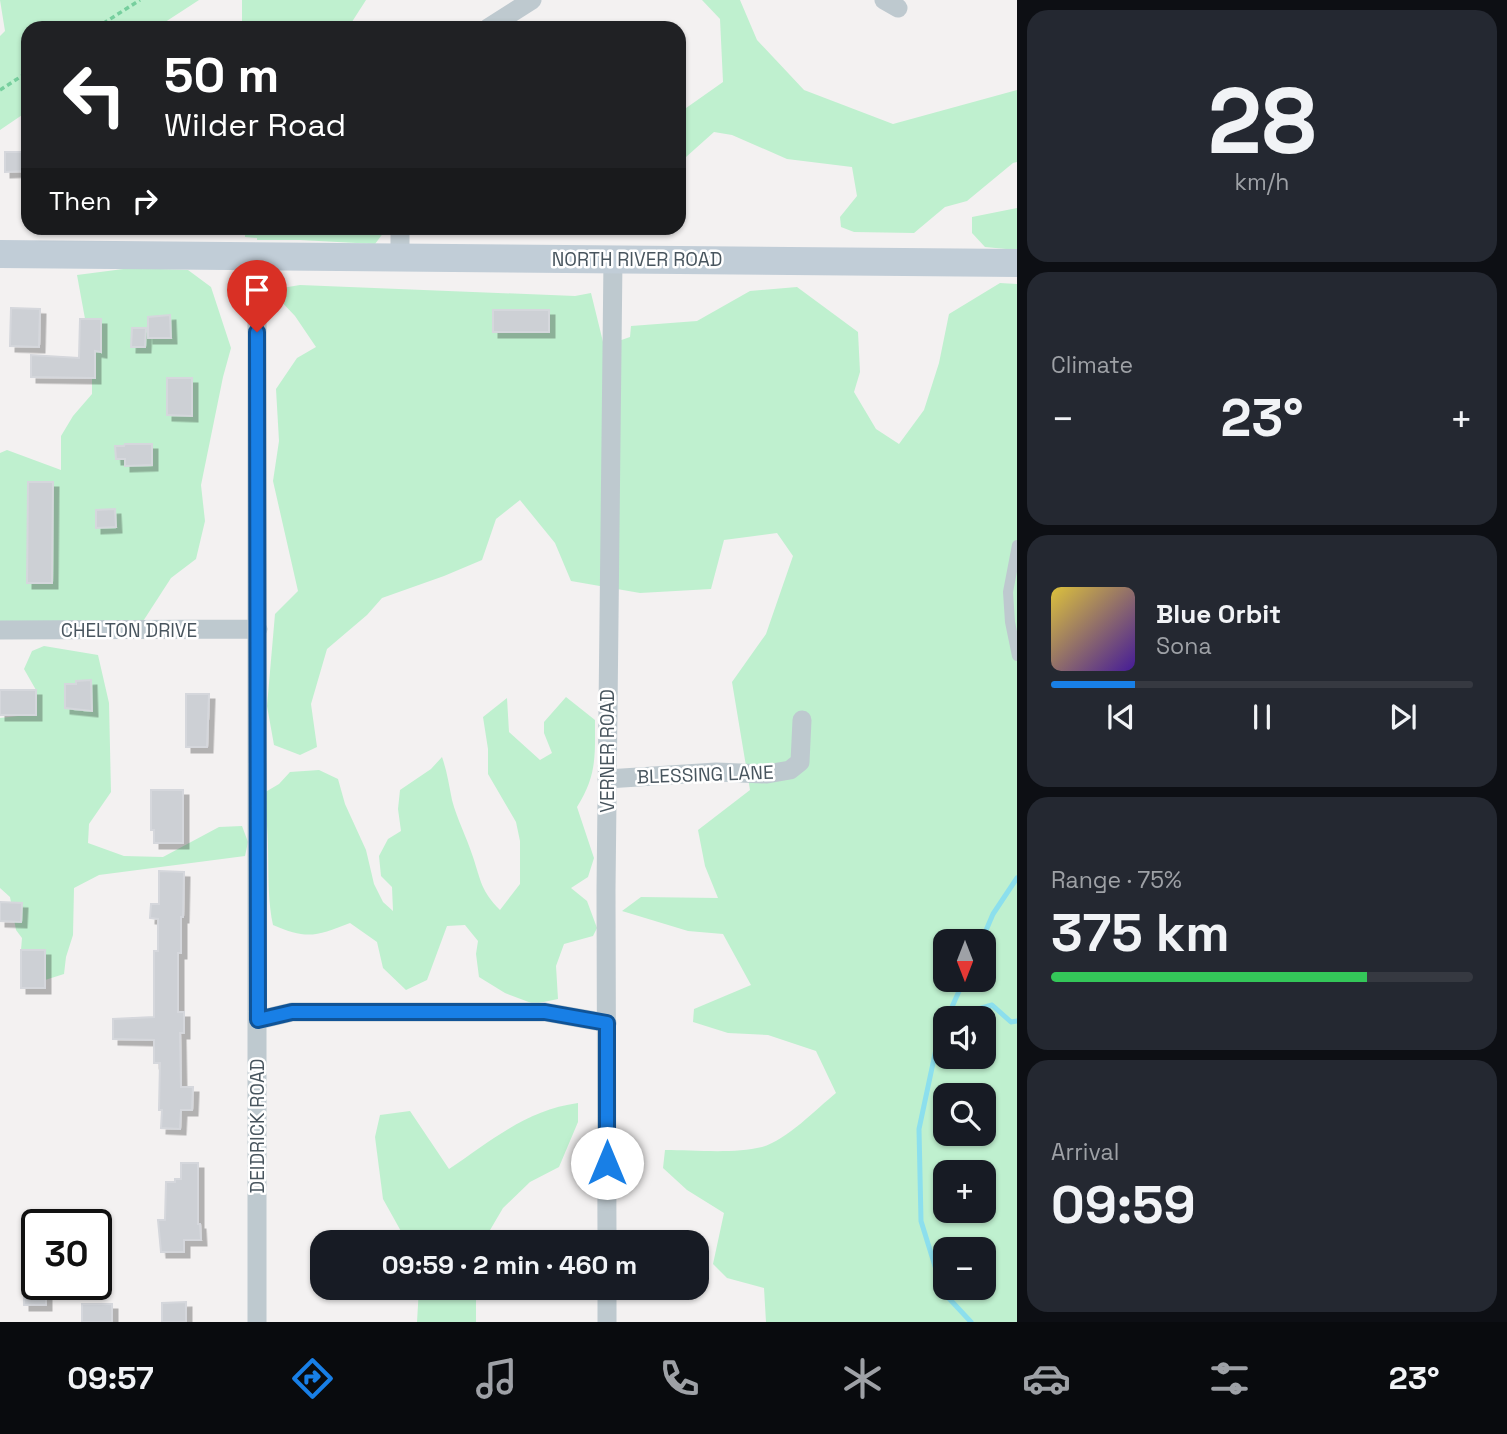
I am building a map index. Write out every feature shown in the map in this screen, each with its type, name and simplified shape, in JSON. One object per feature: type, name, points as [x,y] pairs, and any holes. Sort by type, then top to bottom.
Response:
[{"type":"street","points":[[499,21],[532,0]]},
{"type":"street","points":[[400,235],[400,258]]},
{"type":"street","name":"NORTH RIVER ROAD","points":[[0,254],[1017,263]]},
{"type":"street","name":"DEIDRICK ROAD","points":[[257,258],[257,1322]]},
{"type":"street","name":"VERNER ROAD","points":[[607,1230],[607,779],[613,259]]},
{"type":"street","name":"CHELTON DRIVE","points":[[0,630],[258,629]]},
{"type":"street","name":"BLESSING LANE","points":[[607,779],[716,772],[767,774],[790,770],[800,762],[802,720]]},
{"type":"street","points":[[258,1020],[292,1012],[545,1012],[607,1023]]},
{"type":"street","points":[[607,1300],[607,1322]]},
{"type":"lane","points":[[1017,545],[1008,592],[1010,622],[1017,656]]},
{"type":"path","points":[[107,21],[140,0]]},
{"type":"path","points":[[0,90],[21,76]]},
{"type":"green space","points":[[0,0],[199,0],[167,21],[21,21],[21,116],[0,130],[0,36],[5,31]]},
{"type":"green space","points":[[242,0],[366,0],[352,21],[242,21]]},
{"type":"green space","points":[[702,0],[740,0],[757,40],[804,90],[893,124],[1017,90],[1017,162],[967,201],[945,207],[914,233],[854,232],[841,227],[840,217],[857,196],[852,167],[787,159],[732,135],[714,132],[686,157],[686,108],[723,82],[720,19]]},
{"type":"green space","points":[[1017,208],[1017,250],[985,247],[972,233],[972,217]]},
{"type":"green space","points":[[382,235],[375,244],[257,240],[245,237]]},
{"type":"green space","points":[[131,268],[188,270],[211,287],[231,348],[201,485],[205,521],[196,559],[171,578],[138,629],[0,630],[0,453],[7,450],[61,470],[61,436],[73,416],[92,394],[92,357],[77,275]]},
{"type":"green space","points":[[1000,283],[1017,284],[1017,1322],[766,1322],[764,1288],[727,1278],[713,1264],[724,1213],[687,1190],[663,1168],[665,1150],[727,1151],[762,1147],[791,1131],[836,1093],[816,1051],[768,1035],[728,1033],[693,1022],[694,1009],[751,985],[723,934],[688,931],[622,911],[641,897],[718,898],[705,866],[698,830],[750,790],[732,682],[766,634],[793,556],[777,533],[724,540],[711,589],[640,593],[571,581],[555,543],[520,500],[496,519],[482,560],[382,598],[367,615],[327,649],[311,704],[317,747],[300,755],[274,745],[267,706],[275,614],[298,591],[273,481],[279,441],[276,389],[297,358],[316,347],[295,316],[276,296],[276,289],[300,285],[575,296],[591,293],[604,346],[630,337],[631,326],[697,321],[750,291],[797,287],[858,332],[860,372],[854,392],[876,429],[899,444],[924,410],[939,363],[949,314]]},
{"type":"green space","points":[[44,646],[98,655],[109,703],[111,792],[89,824],[88,843],[124,856],[163,857],[219,827],[242,826],[248,842],[245,856],[99,875],[74,888],[73,935],[64,974],[45,980],[45,951],[21,950],[22,938],[16,930],[10,897],[0,888],[0,718],[36,714],[36,690],[24,669],[32,651]]},
{"type":"green space","points":[[566,697],[595,720],[595,755],[591,775],[577,807],[594,858],[588,877],[571,888],[587,901],[597,928],[593,936],[564,944],[556,966],[558,999],[534,1004],[505,993],[479,977],[476,954],[478,941],[465,925],[447,926],[427,980],[406,990],[383,968],[377,942],[350,923],[312,934],[295,933],[273,925],[267,827],[262,794],[279,784],[290,772],[319,770],[338,779],[345,804],[366,850],[374,884],[383,902],[393,911],[392,887],[381,876],[379,856],[388,839],[401,831],[398,809],[400,790],[431,769],[442,757],[454,807],[480,879],[485,891],[500,910],[520,884],[520,841],[516,822],[488,774],[488,749],[483,717],[507,698],[509,732],[540,760],[552,753],[544,733],[544,722]]},
{"type":"green space","points":[[578,1103],[578,1122],[559,1167],[530,1182],[503,1208],[490,1230],[400,1230],[383,1199],[375,1137],[380,1115],[410,1111],[449,1169],[510,1128],[542,1112]]},
{"type":"green space","points":[[418,1300],[476,1300],[476,1322],[417,1322]]},
{"type":"building","points":[[5,152],[21,152],[21,171],[5,172]]},
{"type":"building","points":[[11,308],[40,309],[39,347],[10,346]]},
{"type":"building","points":[[493,310],[549,310],[549,332],[493,332]]},
{"type":"building","points":[[170,315],[171,338],[148,338],[148,317]]},
{"type":"building","points":[[80,319],[101,319],[101,352],[95,351],[95,378],[31,377],[31,355],[79,358]]},
{"type":"building","points":[[132,328],[146,328],[145,347],[131,347]]},
{"type":"building","points":[[167,378],[192,378],[192,416],[167,415]]},
{"type":"building","points":[[152,444],[152,465],[125,466],[125,459],[116,459],[115,446]]},
{"type":"building","points":[[28,482],[53,482],[52,583],[27,583]]},
{"type":"building","points":[[115,509],[116,527],[96,528],[96,510]]},
{"type":"building","points":[[91,680],[92,711],[65,708],[65,684]]},
{"type":"building","points":[[0,690],[36,690],[36,715],[0,715]]},
{"type":"building","points":[[186,694],[209,694],[207,747],[186,747]]},
{"type":"building","points":[[151,790],[183,790],[183,843],[154,843],[154,830],[151,830]]},
{"type":"building","points":[[159,871],[184,872],[181,953],[178,953],[178,1012],[184,1012],[184,1033],[180,1033],[181,1087],[193,1087],[192,1110],[181,1110],[180,1129],[161,1128],[160,1063],[154,1063],[154,1040],[113,1039],[113,1019],[154,1017],[154,951],[158,951],[158,919],[150,918],[151,904],[159,904]]},
{"type":"building","points":[[0,902],[22,903],[21,922],[0,921]]},
{"type":"building","points":[[21,950],[45,950],[45,988],[21,988]]},
{"type":"building","points":[[181,1163],[198,1163],[198,1224],[201,1240],[184,1240],[184,1252],[161,1252],[158,1220],[165,1220],[166,1182],[181,1179]]},
{"type":"building","points":[[24,1300],[46,1300],[46,1305],[24,1305]]},
{"type":"building","points":[[186,1302],[186,1322],[162,1322],[162,1303]]},
{"type":"building","points":[[82,1304],[112,1304],[112,1322],[82,1322]]},
{"type":"waterway","points":[[987,929],[993,914],[1017,878]]},
{"type":"waterway","points":[[952,1006],[959,992]]},
{"type":"waterway","points":[[989,1006],[993,1006]]},
{"type":"waterway","points":[[996,1009],[1011,1022],[1017,1021]]},
{"type":"waterway","points":[[933,1063],[919,1129],[921,1221],[943,1292],[971,1322]]},
{"type":"route","points":[[257,332],[258,1020],[292,1012],[545,1012],[607,1023],[607,1163]]}]
